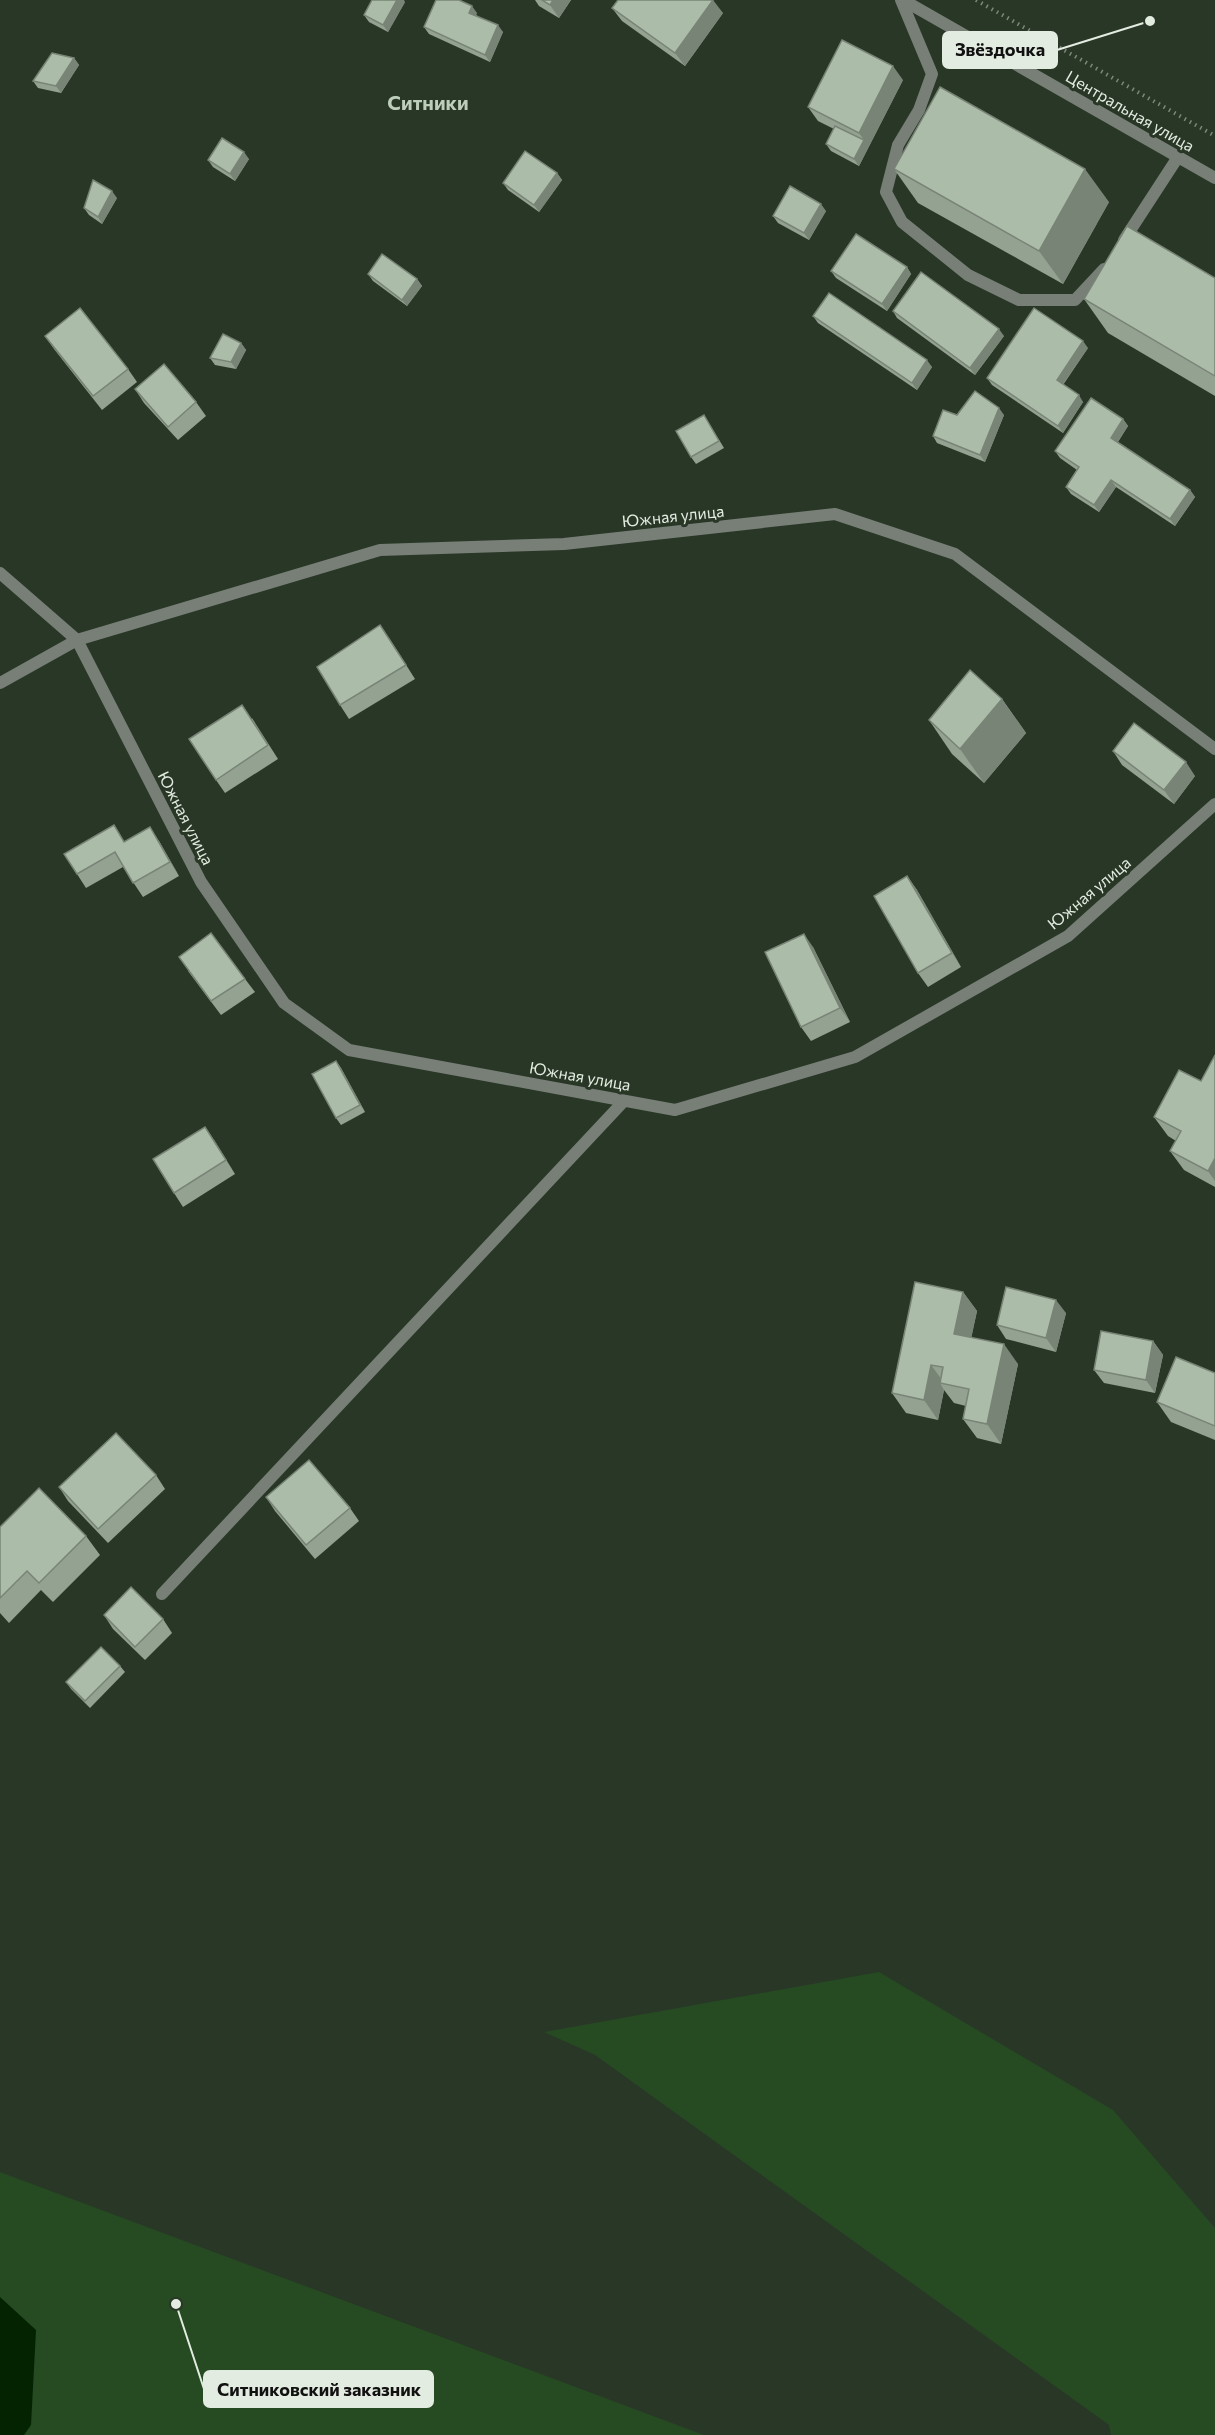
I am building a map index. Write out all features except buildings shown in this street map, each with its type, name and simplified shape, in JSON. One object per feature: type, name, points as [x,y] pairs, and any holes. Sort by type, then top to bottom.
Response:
[{"type":"street","name":"Центральная улица","points":[[902,0],[1215,178]]},
{"type":"street","points":[[902,0],[932,74],[919,111],[898,145],[886,192],[902,222],[968,275],[1019,300],[1075,300],[1100,276],[1178,157]]},
{"type":"street","name":"Южная улица","points":[[0,683],[76,640],[380,550],[564,544],[835,514],[955,554],[1215,749]]},
{"type":"street","name":"Южная улица","points":[[0,573],[76,640],[201,882],[284,1003],[349,1050],[675,1110],[855,1057],[1068,936],[1215,804]]},
{"type":"street","points":[[162,1594],[624,1101]]},
{"type":"path","points":[[976,0],[1215,136]]},
{"type":"shaded area","points":[[879,1972],[1113,2110],[1215,2228],[1215,2435],[1111,2435],[1109,2425],[595,2055],[544,2032]]},
{"type":"shaded area","points":[[0,2172],[704,2435],[0,2435]]},
{"type":"shaded area","points":[[0,2297],[36,2330],[31,2425],[24,2435],[0,2435]]},
{"type":"place","name":"Звёздочка","points":[[1150,21]]},
{"type":"place","name":"Ситниковский заказник","points":[[176,2304]]},
{"type":"district","name":"Ситники","points":[[428,103]]}]
